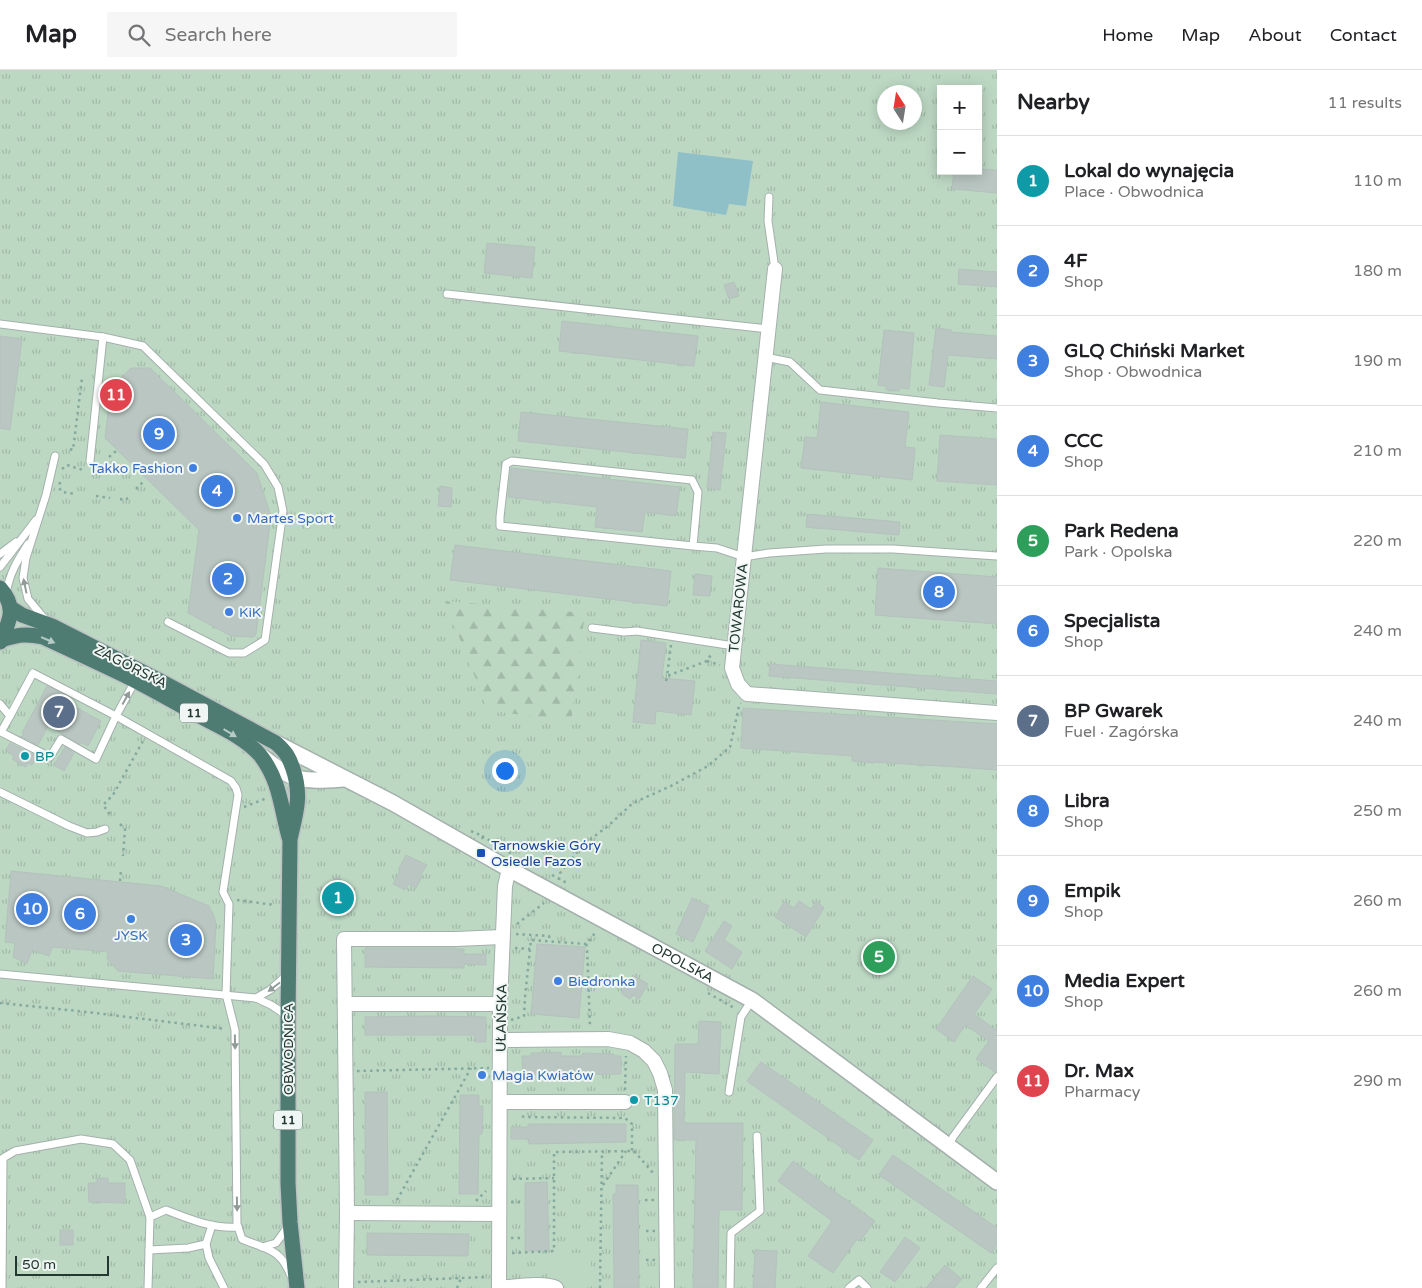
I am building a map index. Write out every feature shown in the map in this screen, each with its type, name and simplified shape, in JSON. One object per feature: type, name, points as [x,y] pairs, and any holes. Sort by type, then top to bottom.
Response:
[{"type":"highway","name":"ZAGÓRSKA","points":[[6,597],[22,615],[52,626],[276,743]]},
{"type":"highway","points":[[0,641],[10,619],[6,597]]},
{"type":"highway","name":"ZAGÓRSKA","points":[[0,641],[25,634],[43,637],[135,681],[232,734],[259,754]]},
{"type":"highway","name":"OBWODNICA","points":[[276,743],[285,752],[298,788],[298,801],[290,839],[288,972],[288,1174],[296,1288]]},
{"type":"highway","name":"OBWODNICA","points":[[259,754],[271,773],[290,839]]},
{"type":"street","name":"TOWAROWA","points":[[747,694],[738,684],[732,668],[775,269]]},
{"type":"street","points":[[747,694],[997,713]]},
{"type":"street","name":"OPOLSKA","points":[[276,743],[320,773]]},
{"type":"street","points":[[259,754],[292,774],[282,781],[276,793]]},
{"type":"street","name":"OPOLSKA","points":[[292,774],[320,773],[345,779],[393,803],[748,1006],[997,1182]]},
{"type":"street","points":[[298,801],[320,773]]},
{"type":"street","name":"UŁAŃSKA","points":[[496,1284],[499,1214],[500,1004],[509,933],[505,886],[509,869]]},
{"type":"street","points":[[346,1285],[344,939],[456,933],[509,933]]},
{"type":"street","points":[[345,1004],[500,1004]]},
{"type":"street","points":[[500,1040],[608,1039],[630,1043],[644,1051],[654,1061],[665,1090],[667,1288]]},
{"type":"street","points":[[500,1102],[625,1102]]},
{"type":"street","points":[[347,1213],[499,1214]]},
{"type":"street","points":[[496,1284],[551,1286],[556,1288]]},
{"type":"lane","points":[[768,197],[768,221],[775,269]]},
{"type":"lane","points":[[447,294],[768,329]]},
{"type":"lane","points":[[0,324],[103,338],[143,346],[264,464],[278,487],[283,511],[265,640],[244,653],[229,653],[168,622]]},
{"type":"lane","points":[[90,461],[103,338]]},
{"type":"lane","points":[[765,357],[790,362],[820,390],[938,404],[997,408]]},
{"type":"lane","points":[[52,626],[38,613],[28,599],[23,578],[26,558],[46,495],[55,456]]},
{"type":"lane","points":[[693,546],[698,492],[692,480],[512,461],[506,464],[500,526],[693,546],[717,548],[744,557],[769,553],[826,549],[893,549],[997,556]]},
{"type":"lane","points":[[0,567],[40,516]]},
{"type":"lane","points":[[0,554],[24,535]]},
{"type":"lane","points":[[6,597],[10,575],[32,538]]},
{"type":"lane","points":[[592,628],[624,632],[637,631],[734,646]]},
{"type":"lane","points":[[135,681],[116,716],[96,758],[61,739],[50,757],[2,732],[33,673],[116,716],[231,781],[236,788],[238,795],[223,892],[229,904],[226,994],[235,1030],[238,1227],[242,1239],[276,1252],[286,1263],[296,1288]]},
{"type":"lane","points":[[0,704],[10,716]]},
{"type":"lane","points":[[0,792],[87,833],[97,832],[105,828]]},
{"type":"lane","points":[[256,998],[270,990],[288,972]]},
{"type":"lane","points":[[0,974],[256,998],[282,1011],[288,1017]]},
{"type":"lane","points":[[729,1092],[741,1017],[748,1006]]},
{"type":"lane","points":[[948,1146],[997,1077]]},
{"type":"lane","points":[[730,1288],[731,1233],[760,1211],[757,1136]]},
{"type":"lane","points":[[2,1288],[3,1158],[15,1151],[81,1139],[113,1144],[130,1160],[150,1217],[148,1288]]},
{"type":"lane","points":[[150,1217],[166,1210],[212,1225],[227,1228],[238,1227]]},
{"type":"lane","points":[[261,1247],[276,1243],[290,1222]]},
{"type":"lane","points":[[212,1225],[206,1244],[209,1258],[224,1288]]},
{"type":"lane","points":[[149,1250],[188,1248],[206,1244]]},
{"type":"lane","points":[[981,1288],[997,1268]]},
{"type":"lane","points":[[848,1288],[859,1280],[867,1288]]},
{"type":"path","points":[[70,450],[73,450],[82,378]]},
{"type":"path","points":[[109,457],[116,451]]},
{"type":"path","points":[[61,470],[67,465],[83,470]]},
{"type":"path","points":[[60,479],[59,488],[62,492],[76,494]]},
{"type":"path","points":[[136,489],[145,480]]},
{"type":"path","points":[[96,496],[110,498]]},
{"type":"path","points":[[120,499],[126,500],[128,498]]},
{"type":"path","points":[[666,682],[672,642]]},
{"type":"path","points":[[666,676],[707,661],[715,647]]},
{"type":"path","points":[[560,879],[560,873],[583,845],[608,826],[633,803],[671,786],[708,766],[730,748],[738,706],[747,694]]},
{"type":"path","points":[[110,814],[102,805],[113,795],[148,734]]},
{"type":"path","points":[[236,811],[276,793]]},
{"type":"path","points":[[120,824],[125,829],[123,856]]},
{"type":"path","points":[[482,836],[494,843]]},
{"type":"path","points":[[120,881],[121,870]]},
{"type":"path","points":[[237,900],[277,905]]},
{"type":"path","points":[[509,933],[546,901]]},
{"type":"path","points":[[509,1020],[524,1016],[531,940],[586,944],[598,930],[592,926]]},
{"type":"path","points":[[509,933],[549,936],[550,941]]},
{"type":"path","points":[[586,944],[591,1039]]},
{"type":"path","points":[[511,948],[530,949]]},
{"type":"path","points":[[702,990],[748,1006]]},
{"type":"path","points":[[0,1003],[235,1030]]},
{"type":"path","points":[[626,1054],[626,1119]]},
{"type":"path","points":[[390,1213],[471,1068]]},
{"type":"path","points":[[345,1071],[492,1068]]},
{"type":"path","points":[[518,1114],[524,1117],[626,1119],[632,1124],[632,1151]]},
{"type":"path","points":[[602,1187],[626,1151]]},
{"type":"path","points":[[507,1253],[554,1251],[554,1152],[634,1151],[654,1175]]},
{"type":"path","points":[[600,1288],[602,1152]]},
{"type":"path","points":[[508,1179],[554,1178]]},
{"type":"path","points":[[654,1192],[654,1208]]},
{"type":"path","points":[[645,1200],[654,1200]]},
{"type":"path","points":[[508,1202],[520,1202]]},
{"type":"path","points":[[654,1223],[654,1231]]},
{"type":"path","points":[[507,1238],[520,1238]]},
{"type":"path","points":[[346,1285],[461,1278],[496,1284]]},
{"type":"path","points":[[457,1288],[461,1278]]},
{"type":"green space","points":[[0,70],[997,70],[997,1288],[0,1288]]},
{"type":"green space","points":[[445,601],[585,613],[571,722],[488,710]]},
{"type":"green space","points":[[547,1253],[591,1253],[591,1282],[547,1282]]},
{"type":"water","points":[[678,152],[753,161],[746,206],[729,204],[726,215],[673,206]]},
{"type":"building","points":[[982,169],[997,170],[997,193],[952,189],[954,175],[982,175]]},
{"type":"building","points":[[487,243],[535,247],[532,278],[484,273]]},
{"type":"building","points":[[959,269],[997,272],[997,287],[958,284]]},
{"type":"building","points":[[734,282],[739,296],[729,299],[724,285]]},
{"type":"building","points":[[562,321],[698,336],[694,366],[559,351]]},
{"type":"building","points":[[936,328],[951,330],[951,332],[997,336],[997,359],[948,355],[944,387],[929,385]]},
{"type":"building","points":[[884,330],[914,333],[909,389],[900,388],[899,391],[886,390],[886,386],[878,385]]},
{"type":"building","points":[[0,336],[22,339],[10,430],[0,428]]},
{"type":"building","points":[[131,368],[150,368],[257,473],[271,516],[256,634],[254,637],[231,636],[188,613],[199,530],[105,438],[111,388]]},
{"type":"building","points":[[821,402],[909,412],[905,447],[915,448],[912,480],[801,468],[805,437],[817,438]]},
{"type":"building","points":[[521,412],[688,429],[685,458],[518,441]]},
{"type":"building","points":[[713,432],[726,433],[720,490],[707,488]]},
{"type":"building","points":[[940,435],[997,439],[997,485],[937,481]]},
{"type":"building","points":[[511,468],[680,487],[676,516],[645,512],[642,532],[595,527],[597,507],[508,497]]},
{"type":"building","points":[[440,486],[452,488],[451,507],[438,506]]},
{"type":"building","points":[[807,514],[900,522],[899,535],[806,527]]},
{"type":"building","points":[[455,545],[671,571],[667,606],[450,580]]},
{"type":"building","points":[[878,568],[997,577],[997,624],[875,615]]},
{"type":"building","points":[[695,574],[712,576],[710,596],[693,595]]},
{"type":"building","points":[[641,640],[666,643],[662,678],[695,681],[691,715],[656,711],[655,724],[633,722]]},
{"type":"building","points":[[770,664],[997,681],[997,694],[769,676]]},
{"type":"building","points":[[47,686],[67,696],[64,701],[101,721],[88,746],[80,742],[80,744],[48,726],[38,745],[22,737],[24,734],[22,733]]},
{"type":"building","points":[[743,708],[997,724],[997,770],[874,763],[852,761],[852,756],[741,748]]},
{"type":"building","name":"BP","points":[[10,743],[37,757],[32,765],[28,763],[26,767],[12,759],[14,756],[6,750]]},
{"type":"building","name":"BP","points":[[65,747],[74,753],[64,771],[54,765]]},
{"type":"building","points":[[406,855],[427,865],[421,874],[422,877],[416,888],[408,884],[405,890],[393,884]]},
{"type":"building","points":[[11,871],[161,886],[209,906],[216,924],[213,979],[118,971],[107,959],[108,952],[52,947],[49,956],[32,950],[27,964],[13,957],[15,943],[5,942]]},
{"type":"building","points":[[337,878],[341,879],[343,886],[346,887],[342,908],[332,906],[335,890],[332,888],[331,883]]},
{"type":"building","points":[[692,898],[709,906],[693,942],[676,934]]},
{"type":"building","points":[[799,901],[811,909],[816,901],[824,908],[806,937],[775,917],[784,902],[794,908]]},
{"type":"building","points":[[724,921],[732,926],[724,940],[742,952],[732,969],[705,951]]},
{"type":"building","name":"Biedronka","points":[[537,944],[585,947],[579,1018],[531,1014]]},
{"type":"building","points":[[365,948],[464,949],[464,954],[486,954],[486,965],[464,964],[464,968],[365,967]]},
{"type":"building","points":[[633,975],[648,984],[639,999],[633,995],[630,999],[621,993]]},
{"type":"building","points":[[973,976],[992,989],[974,1014],[997,1029],[997,1072],[976,1059],[989,1041],[965,1025],[954,1042],[936,1029]]},
{"type":"building","points":[[365,1017],[486,1017],[486,1042],[475,1042],[475,1035],[365,1035]]},
{"type":"building","points":[[699,1021],[721,1022],[719,1074],[685,1072],[684,1123],[743,1123],[742,1210],[719,1210],[718,1288],[693,1288],[696,1140],[674,1140],[675,1044],[698,1044]]},
{"type":"building","points":[[561,1052],[561,1056],[582,1056],[583,1053],[621,1056],[621,1074],[523,1075],[522,1056],[531,1056],[531,1053]]},
{"type":"building","points":[[761,1062],[873,1140],[859,1160],[747,1081]]},
{"type":"building","points":[[365,1092],[387,1092],[388,1195],[365,1195]]},
{"type":"building","points":[[460,1095],[479,1095],[479,1106],[483,1106],[482,1134],[479,1134],[478,1194],[459,1194]]},
{"type":"building","points":[[528,1124],[626,1124],[626,1142],[529,1144],[529,1139],[511,1139],[511,1127],[528,1127]]},
{"type":"building","points":[[893,1155],[997,1228],[997,1245],[991,1253],[879,1175]]},
{"type":"building","points":[[793,1161],[875,1221],[860,1241],[857,1239],[833,1273],[808,1256],[832,1221],[778,1181]]},
{"type":"building","points":[[97,1178],[108,1178],[108,1183],[125,1183],[125,1203],[89,1202],[88,1183],[97,1183]]},
{"type":"building","points":[[547,1182],[549,1251],[525,1251],[525,1183]]},
{"type":"building","points":[[616,1185],[638,1185],[639,1288],[614,1288],[613,1194],[616,1194]]},
{"type":"building","points":[[60,1230],[73,1230],[73,1245],[60,1245]]},
{"type":"building","points":[[367,1233],[469,1234],[468,1256],[367,1255]]},
{"type":"building","points":[[905,1237],[920,1248],[895,1282],[880,1272]]},
{"type":"building","points":[[755,1250],[777,1251],[775,1288],[753,1288]]},
{"type":"building","points":[[945,1265],[962,1279],[954,1288],[926,1288]]},
{"type":"place","name":"Dr. Max","points":[[116,395]]},
{"type":"place","name":"Empik","points":[[159,434]]},
{"type":"place","name":"Takko Fashion","points":[[193,468]]},
{"type":"place","name":"CCC","points":[[217,491]]},
{"type":"place","name":"Martes Sport","points":[[237,518]]},
{"type":"place","name":"4F","points":[[228,579]]},
{"type":"place","name":"Libra","points":[[939,592]]},
{"type":"place","name":"KiK","points":[[229,612]]},
{"type":"place","name":"BP Gwarek","points":[[59,712]]},
{"type":"place","name":"BP","points":[[25,756]]},
{"type":"place","name":"Tarnowskie Góry Osiedle Fazos","points":[[481,853]]},
{"type":"place","name":"Lokal do wynajęcia","points":[[338,898]]},
{"type":"place","name":"Media Expert","points":[[32,909]]},
{"type":"place","name":"Specjalista","points":[[80,914]]},
{"type":"place","name":"JYSK","points":[[131,919]]},
{"type":"place","name":"GLQ Chiński Market","points":[[186,940]]},
{"type":"place","name":"Park Redena","points":[[879,957]]},
{"type":"place","name":"Biedronka","points":[[558,981]]},
{"type":"place","name":"Magia Kwiatów","points":[[482,1075]]},
{"type":"place","name":"T137","points":[[634,1100]]}]
